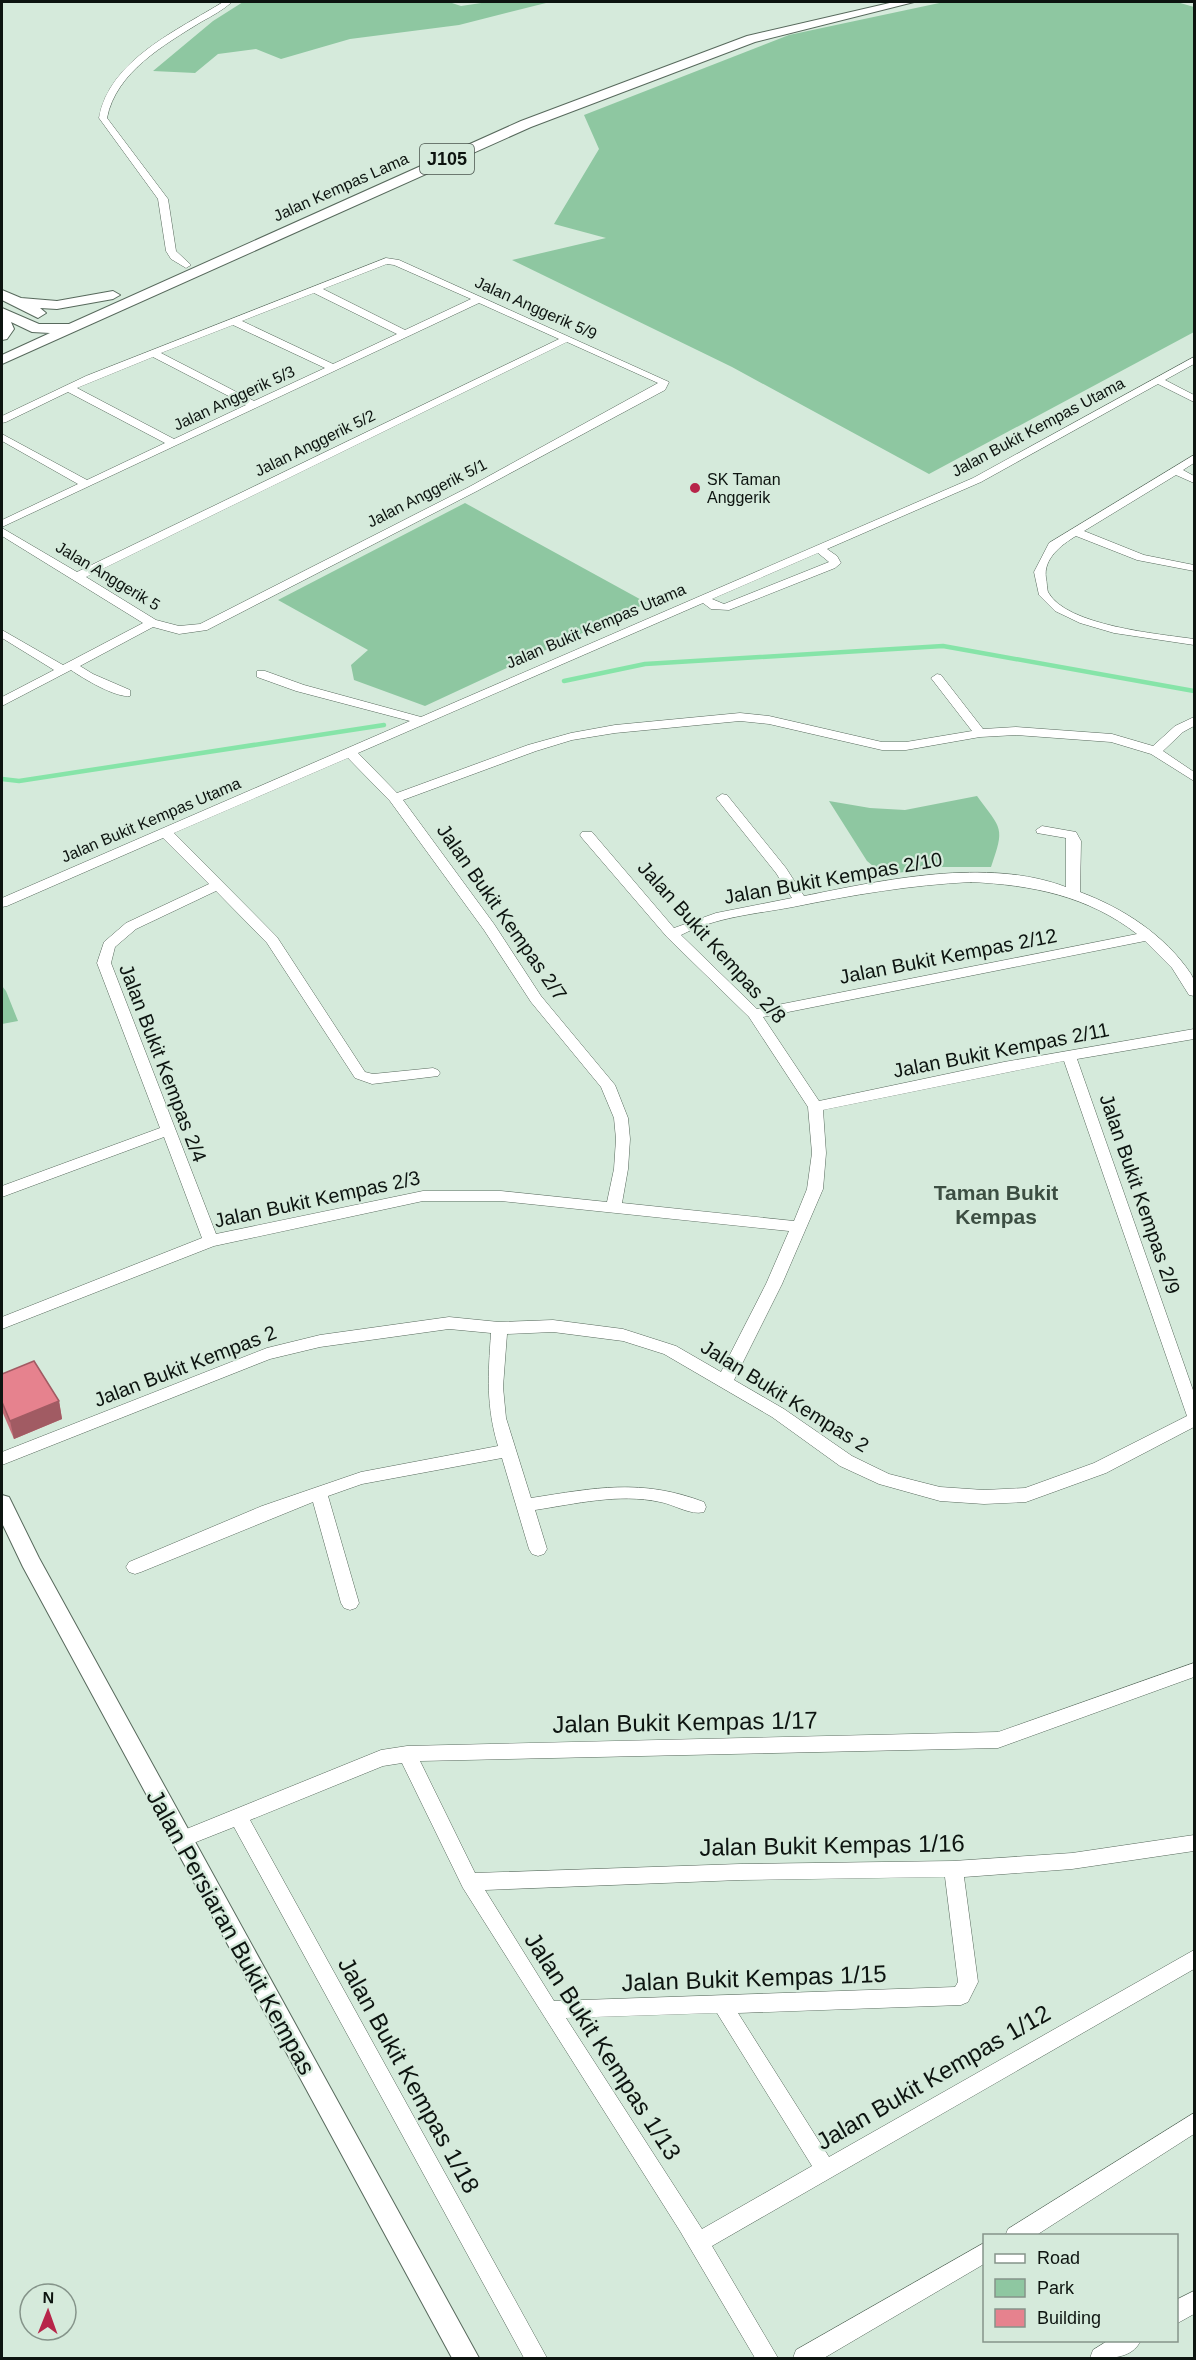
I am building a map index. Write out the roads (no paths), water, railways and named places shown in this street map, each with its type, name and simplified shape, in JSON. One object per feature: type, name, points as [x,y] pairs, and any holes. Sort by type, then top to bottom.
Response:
[{"type":"main road","name":"Jalan Kempas Lama","points":[[2,345],[493,129],[556,104],[745,35],[882,2]]},
{"type":"main road","name":"Jalan Kempas Lama","points":[[2,360],[459,153],[570,107],[751,39],[908,2]]},
{"type":"main road","points":[[6,296],[49,306],[113,295]]},
{"type":"main road","points":[[6,296],[48,326]]},
{"type":"main road","points":[[2,312],[48,326],[74,325],[128,304]]},
{"type":"main road","points":[[2,317],[6,329],[2,336]]},
{"type":"main road","points":[[2,360],[41,339],[48,326]]},
{"type":"street","points":[[186,265],[174,257],[171,251],[164,199],[103,118],[103,110],[113,87],[139,62],[228,2]]},
{"type":"street","name":"Jalan Anggerik 5/9","points":[[314,289],[391,261],[661,380],[664,385]]},
{"type":"street","points":[[2,420],[68,388],[314,289],[405,334]]},
{"type":"street","name":"Jalan Anggerik 5/3","points":[[2,524],[479,299]]},
{"type":"street","points":[[233,321],[333,368]]},
{"type":"street","name":"Jalan Anggerik 5/2","points":[[77,577],[568,338]]},
{"type":"street","points":[[153,353],[254,405]]},
{"type":"street","name":"Jalan Bukit Kempas Utama","points":[[4,898],[350,752],[977,480],[1194,360]]},
{"type":"street","points":[[1158,381],[1194,399]]},
{"type":"street","name":"Jalan Anggerik 5/1","points":[[203,627],[473,489],[664,385]]},
{"type":"street","points":[[68,388],[174,443]]},
{"type":"street","points":[[2,437],[86,484]]},
{"type":"street","points":[[1194,458],[1177,471],[1053,545],[1042,558],[1039,576],[1047,601],[1057,610],[1085,622],[1151,636],[1194,642]]},
{"type":"street","points":[[1177,471],[1194,480]]},
{"type":"street","name":"Jalan Anggerik 5","points":[[2,531],[152,623],[179,630],[203,627]]},
{"type":"street","points":[[1075,532],[1141,558],[1194,568]]},
{"type":"street","points":[[704,598],[715,607],[725,608],[835,563],[833,558],[818,548]]},
{"type":"street","points":[[2,702],[152,623]]},
{"type":"street","points":[[2,633],[67,668],[126,693]]},
{"type":"street","points":[[261,674],[300,688],[420,720]]},
{"type":"street","points":[[937,678],[980,733]]},
{"type":"street","points":[[395,798],[532,748],[572,737],[711,718],[769,720],[882,746],[906,746],[980,733],[1065,733],[1112,738],[1155,751],[1194,777]]},
{"type":"street","points":[[1155,751],[1179,729],[1194,721]]},
{"type":"street","name":"Jalan Bukit Kempas 2/7","points":[[350,752],[395,798],[483,918],[536,999],[608,1085],[621,1118],[623,1139],[621,1169],[614,1206]]},
{"type":"street","points":[[722,798],[781,871],[800,901]]},
{"type":"street","points":[[1042,830],[1071,835],[1074,841],[1073,892]]},
{"type":"street","points":[[164,831],[272,940],[326,1018],[360,1075],[372,1079],[433,1073]]},
{"type":"street","name":"Jalan Bukit Kempas 2/8","points":[[587,835],[672,934],[753,1014],[815,1107],[819,1153],[815,1189],[774,1284],[725,1381]]},
{"type":"street","name":"Jalan Bukit Kempas 2/10","points":[[672,934],[704,921],[800,901],[945,878],[997,876],[1073,892],[1090,898],[1121,915],[1149,936],[1189,982],[1194,992]]},
{"type":"street","name":"Jalan Bukit Kempas 2/4","points":[[211,1241],[104,963],[110,945],[132,926],[216,886]]},
{"type":"street","name":"Jalan Bukit Kempas 2/12","points":[[753,1014],[1149,936]]},
{"type":"street","name":"Jalan Bukit Kempas 2/11","points":[[815,1107],[1069,1056],[1194,1034]]},
{"type":"street","name":"Jalan Bukit Kempas 2/9","points":[[1069,1056],[1194,1415]]},
{"type":"street","points":[[2,1192],[168,1130]]},
{"type":"street","name":"Jalan Bukit Kempas 2/3","points":[[2,1323],[211,1241],[334,1213],[423,1196],[468,1194],[614,1206],[798,1227]]},
{"type":"street","name":"Jalan Bukit Kempas 2","points":[[2,1459],[267,1354],[320,1341],[449,1323],[498,1328],[553,1326],[623,1335],[670,1350],[778,1413],[846,1461],[885,1479],[940,1494],[984,1497],[1026,1495],[1100,1468],[1194,1420]]},
{"type":"street","points":[[498,1328],[495,1387],[498,1418],[538,1549]]},
{"type":"street","points":[[135,1567],[268,1511],[361,1478],[508,1451]]},
{"type":"street","points":[[525,1505],[605,1492],[639,1492],[675,1496],[698,1507]]},
{"type":"street","points":[[319,1493],[350,1603]]},
{"type":"street","name":"Jalan Persiaran Bukit Kempas","points":[[2,1503],[30,1562],[466,2358]]},
{"type":"street","name":"Jalan Bukit Kempas 1/17","points":[[181,1840],[381,1758],[407,1754],[998,1740],[1194,1670]]},
{"type":"street","name":"Jalan Bukit Kempas 1/13","points":[[407,1754],[470,1882],[698,2242],[767,2358]]},
{"type":"street","name":"Jalan Bukit Kempas 1/18","points":[[238,1816],[536,2358]]},
{"type":"street","name":"Jalan Bukit Kempas 1/16","points":[[470,1882],[740,1872],[953,1869],[1072,1861],[1194,1843]]},
{"type":"street","name":"Jalan Bukit Kempas 1/15","points":[[549,2010],[723,2006],[961,1996],[968,1982],[953,1869]]},
{"type":"street","name":"Jalan Bukit Kempas 1/12","points":[[698,2242],[1194,1959]]},
{"type":"street","points":[[723,2006],[825,2168]]},
{"type":"street","points":[[1017,2234],[1194,2123]]},
{"type":"street","points":[[804,2358],[983,2254]]},
{"type":"street","points":[[1178,2312],[1194,2302]]},
{"type":"street","points":[[1101,2358],[1127,2342]]},
{"type":"waterway","points":[[564,681],[645,664],[943,646],[1194,691]]},
{"type":"waterway","points":[[2,779],[19,781],[384,725]]},
{"type":"place","name":"SK Taman Anggerik","points":[[695,488]]},
{"type":"district","name":"Taman Bukit Kempas","points":[[996,1204]]}]
